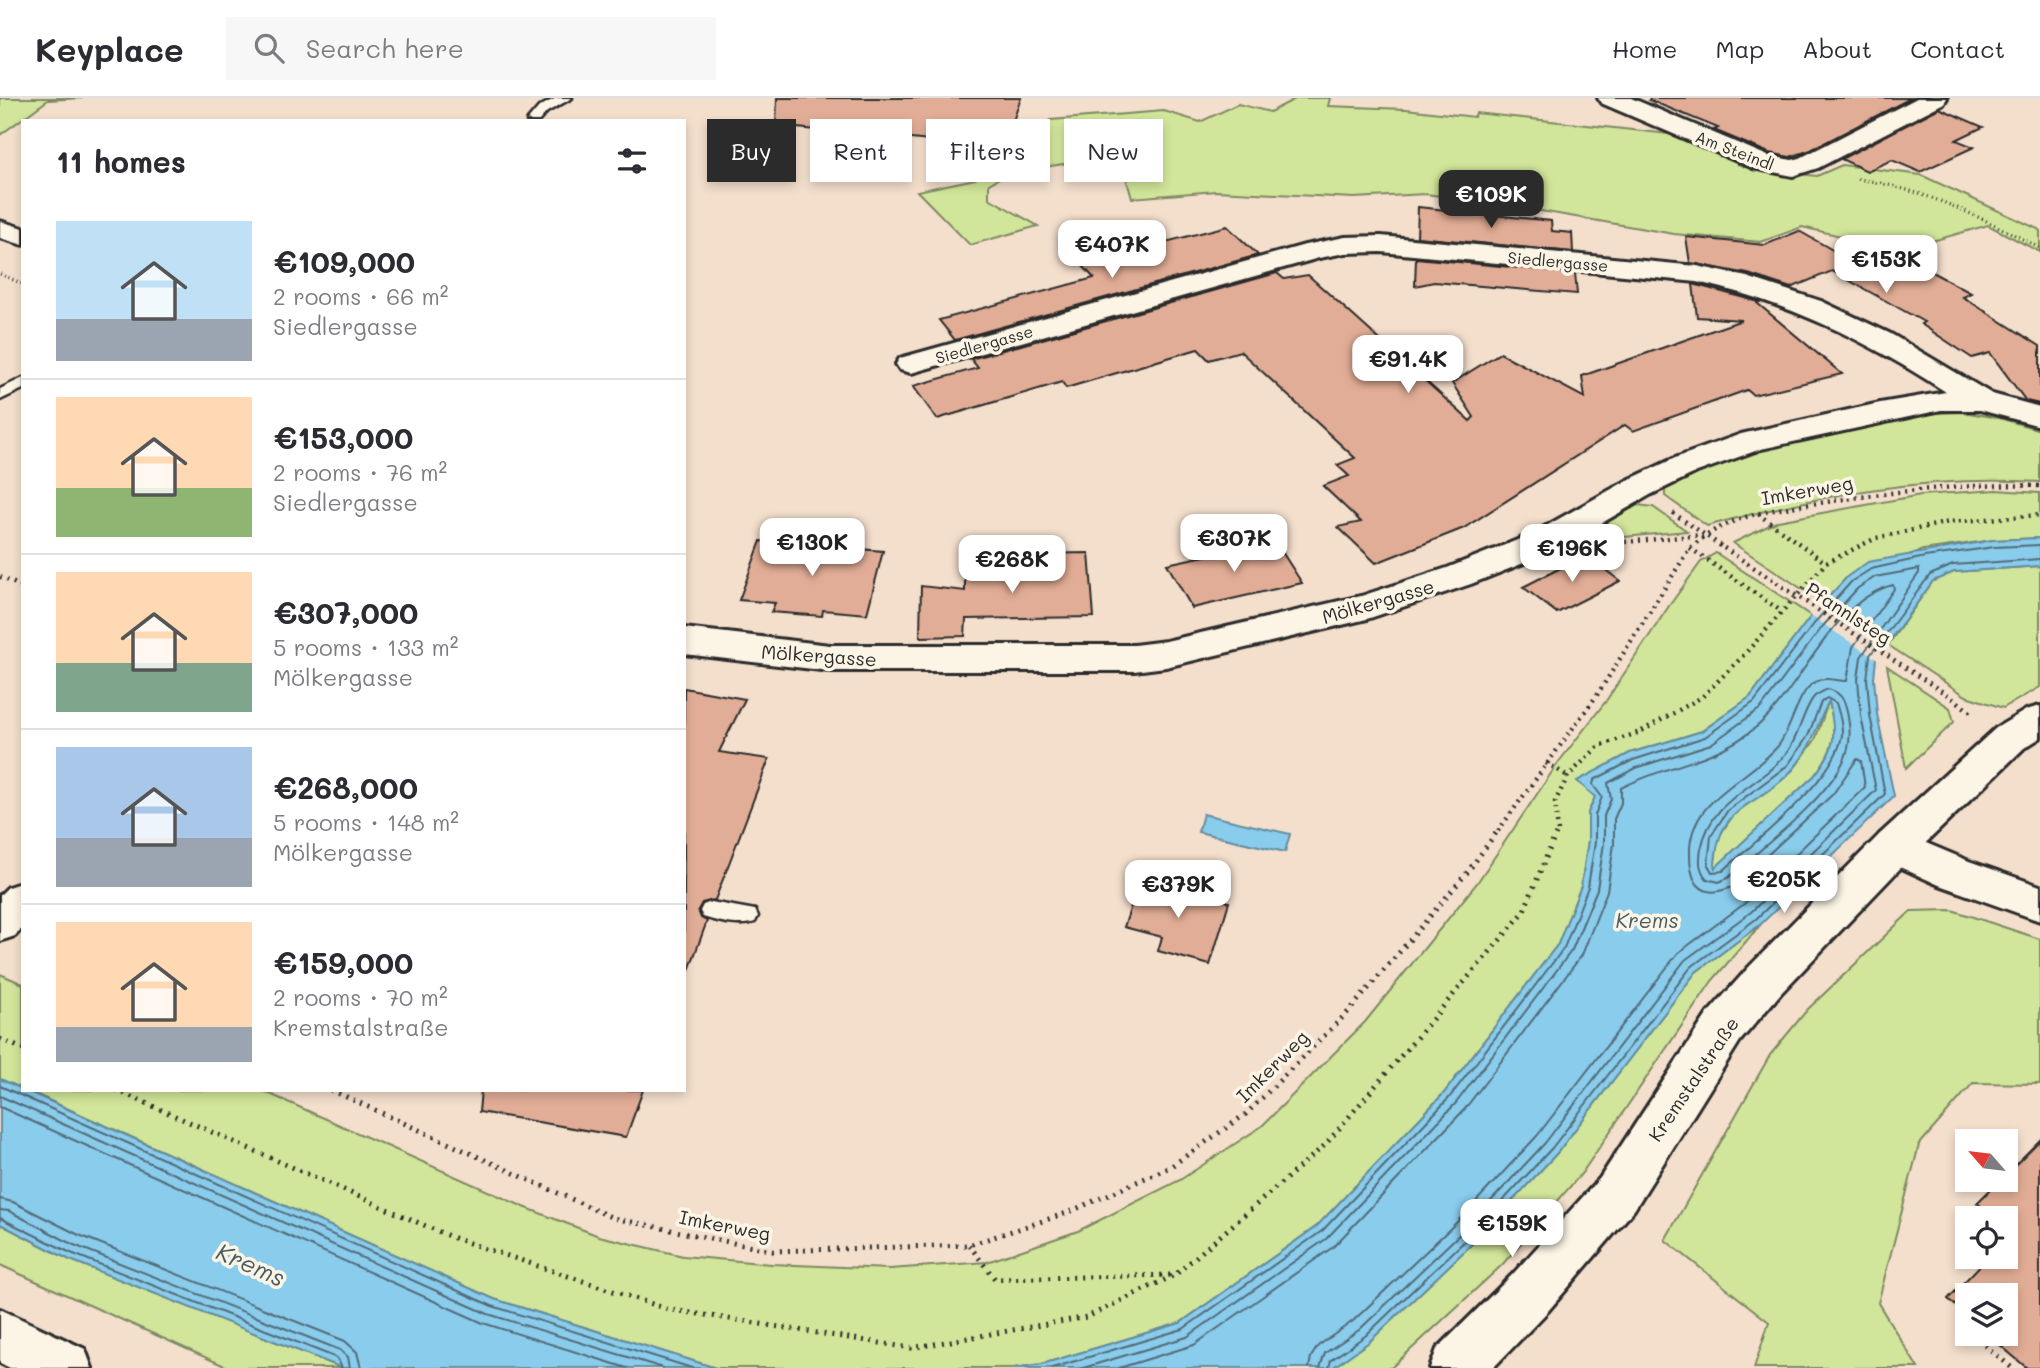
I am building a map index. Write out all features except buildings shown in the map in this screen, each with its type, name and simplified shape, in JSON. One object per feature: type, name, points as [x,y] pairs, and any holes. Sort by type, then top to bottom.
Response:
[{"type":"street","name":"Am Steindl","points":[[1610,98],[1762,163],[1793,168],[1809,163],[1935,98]]},
{"type":"street","points":[[0,229],[21,236]]},
{"type":"street","name":"Siedlergasse","points":[[911,365],[1315,251],[1345,245],[1381,244],[1697,274],[1743,282],[1806,304],[1912,356],[1981,401]]},
{"type":"street","name":"Mölkergasse","points":[[686,641],[830,658],[1120,659],[1166,654],[1367,607],[1459,576],[1542,543],[1638,488],[1686,465],[1752,442],[1880,412],[1941,401],[1981,401],[2040,417]]},
{"type":"street","name":"Kremstalstraße","points":[[1456,1368],[1530,1293],[1617,1194],[1724,1027],[1765,980],[1895,846],[2010,738],[2040,720]]},
{"type":"street","points":[[1895,846],[1954,873],[2040,904]]},
{"type":"street","points":[[0,923],[21,901]]},
{"type":"street","points":[[0,1335],[66,1368]]},
{"type":"lane","points":[[534,119],[536,114],[566,98]]},
{"type":"lane","points":[[0,383],[21,381]]},
{"type":"lane","points":[[0,395],[21,382]]},
{"type":"lane","points":[[711,911],[747,916]]},
{"type":"path","points":[[1848,178],[1870,180],[1942,199],[2040,248]]},
{"type":"path","points":[[0,274],[21,283]]},
{"type":"path","name":"Imkerweg","points":[[335,1092],[613,1218],[772,1251],[969,1245],[1067,1213],[1170,1167],[1246,1114],[1350,1010],[1466,874],[1597,695],[1690,548],[1704,535],[1757,513],[1914,488],[1992,483],[2040,486]]},
{"type":"path","points":[[1757,513],[1826,562]]},
{"type":"path","points":[[121,1092],[451,1237],[667,1309],[911,1348],[1087,1317],[1175,1275],[1325,1145],[1523,913],[1558,830],[1555,802],[1568,776],[1599,746],[1640,732],[1702,697],[1742,657],[1826,562],[1876,538],[1937,524],[2022,514],[2040,515]]},
{"type":"path","name":"Pfannlsteg","points":[[1704,535],[1958,702]]},
{"type":"path","points":[[1690,548],[1781,611]]},
{"type":"path","points":[[0,577],[21,586]]},
{"type":"path","points":[[1546,763],[1568,776]]},
{"type":"path","points":[[0,1039],[21,1048]]},
{"type":"path","points":[[969,1245],[995,1279],[1175,1275]]},
{"type":"path","points":[[1986,1346],[2012,1368]]},
{"type":"green space","points":[[0,98],[83,98],[48,100],[0,135]]},
{"type":"green space","points":[[1297,98],[1330,98],[1328,106],[1406,109],[1474,117],[1476,113],[1669,134],[1774,171],[1817,176],[1842,165],[1921,175],[2038,229],[2040,252],[1988,225],[1901,250],[1802,227],[1761,242],[1674,234],[1489,202],[1425,194],[1354,198],[1216,191],[1132,198],[1127,182],[1163,182],[1163,119],[1064,119],[1064,164],[1050,166],[1050,120],[1164,111],[1200,122],[1238,104],[1270,112]]},
{"type":"green space","points":[[960,182],[992,182],[989,184],[989,198],[1038,226],[970,245],[917,191]]},
{"type":"green space","points":[[1962,412],[1999,418],[2040,430],[2040,482],[1954,482],[1872,490],[1790,505],[1707,526],[1665,496],[1665,488],[1737,459],[1810,435],[1885,419]]},
{"type":"green space","points":[[1996,490],[2040,493],[2040,538],[1993,540],[1923,550],[1848,576],[1823,603],[1733,543],[1778,521],[1921,495]]},
{"type":"green space","points":[[1638,505],[1653,507],[1687,531],[1572,542]]},
{"type":"green space","points":[[1716,553],[1811,616],[1750,697],[1702,731],[1630,753],[1578,781],[1596,796],[1588,813],[1588,841],[1581,886],[1558,944],[1444,1093],[1317,1226],[1180,1323],[1042,1364],[1014,1368],[716,1368],[494,1299],[30,1092],[265,1092],[524,1207],[599,1236],[683,1256],[772,1264],[890,1269],[987,1262],[1078,1231],[1180,1180],[1262,1126],[1365,1022],[1477,883],[1558,763],[1606,701],[1701,562]]},
{"type":"green space","points":[[2040,566],[2040,687],[2003,708],[1966,696],[1888,645],[1933,581],[1954,572]]},
{"type":"green space","points":[[1887,666],[1950,708],[1954,722],[1906,768]]},
{"type":"green space","points":[[1829,700],[1834,732],[1831,748],[1822,765],[1814,776],[1714,869],[1718,838],[1734,814],[1793,770],[1815,740]]},
{"type":"green space","points":[[1952,910],[2040,939],[2040,1084],[1973,1083],[1919,1145],[1878,1303],[1918,1368],[1754,1368],[1769,1322],[1665,1240],[1770,1055],[1807,1010],[1911,911]]},
{"type":"green space","points":[[1761,924],[1712,981],[1582,1173],[1502,1265],[1391,1368],[1332,1368],[1369,1342],[1476,1240],[1557,1153],[1696,972]]},
{"type":"green space","points":[[0,974],[21,983],[21,1088],[0,1079]]},
{"type":"green space","points":[[0,1224],[68,1259],[342,1368],[229,1368],[0,1265]]},
{"type":"water","name":"Krems","points":[[2040,538],[2040,566],[1954,572],[1933,581],[1876,659],[1874,678],[1877,714],[1894,796],[1761,924],[1696,972],[1557,1153],[1476,1240],[1369,1342],[1332,1368],[1014,1368],[1042,1364],[1180,1323],[1317,1226],[1444,1093],[1558,944],[1581,886],[1588,841],[1588,813],[1595,797],[1577,781],[1630,753],[1702,731],[1750,697],[1811,616],[1848,576],[1868,562],[1993,540]],"holes":[[[1829,701],[1833,741],[1822,766],[1715,868],[1717,846],[1732,817],[1781,781],[1801,760]]]},
{"type":"water","points":[[1203,814],[1290,834],[1285,852],[1198,832]]},
{"type":"water","name":"Krems","points":[[0,1079],[21,1088],[21,1092],[29,1092],[494,1299],[716,1368],[342,1368],[68,1259],[0,1224]]},
{"type":"pier","points":[[1820,601],[1891,647],[1879,661],[1808,614]]}]
